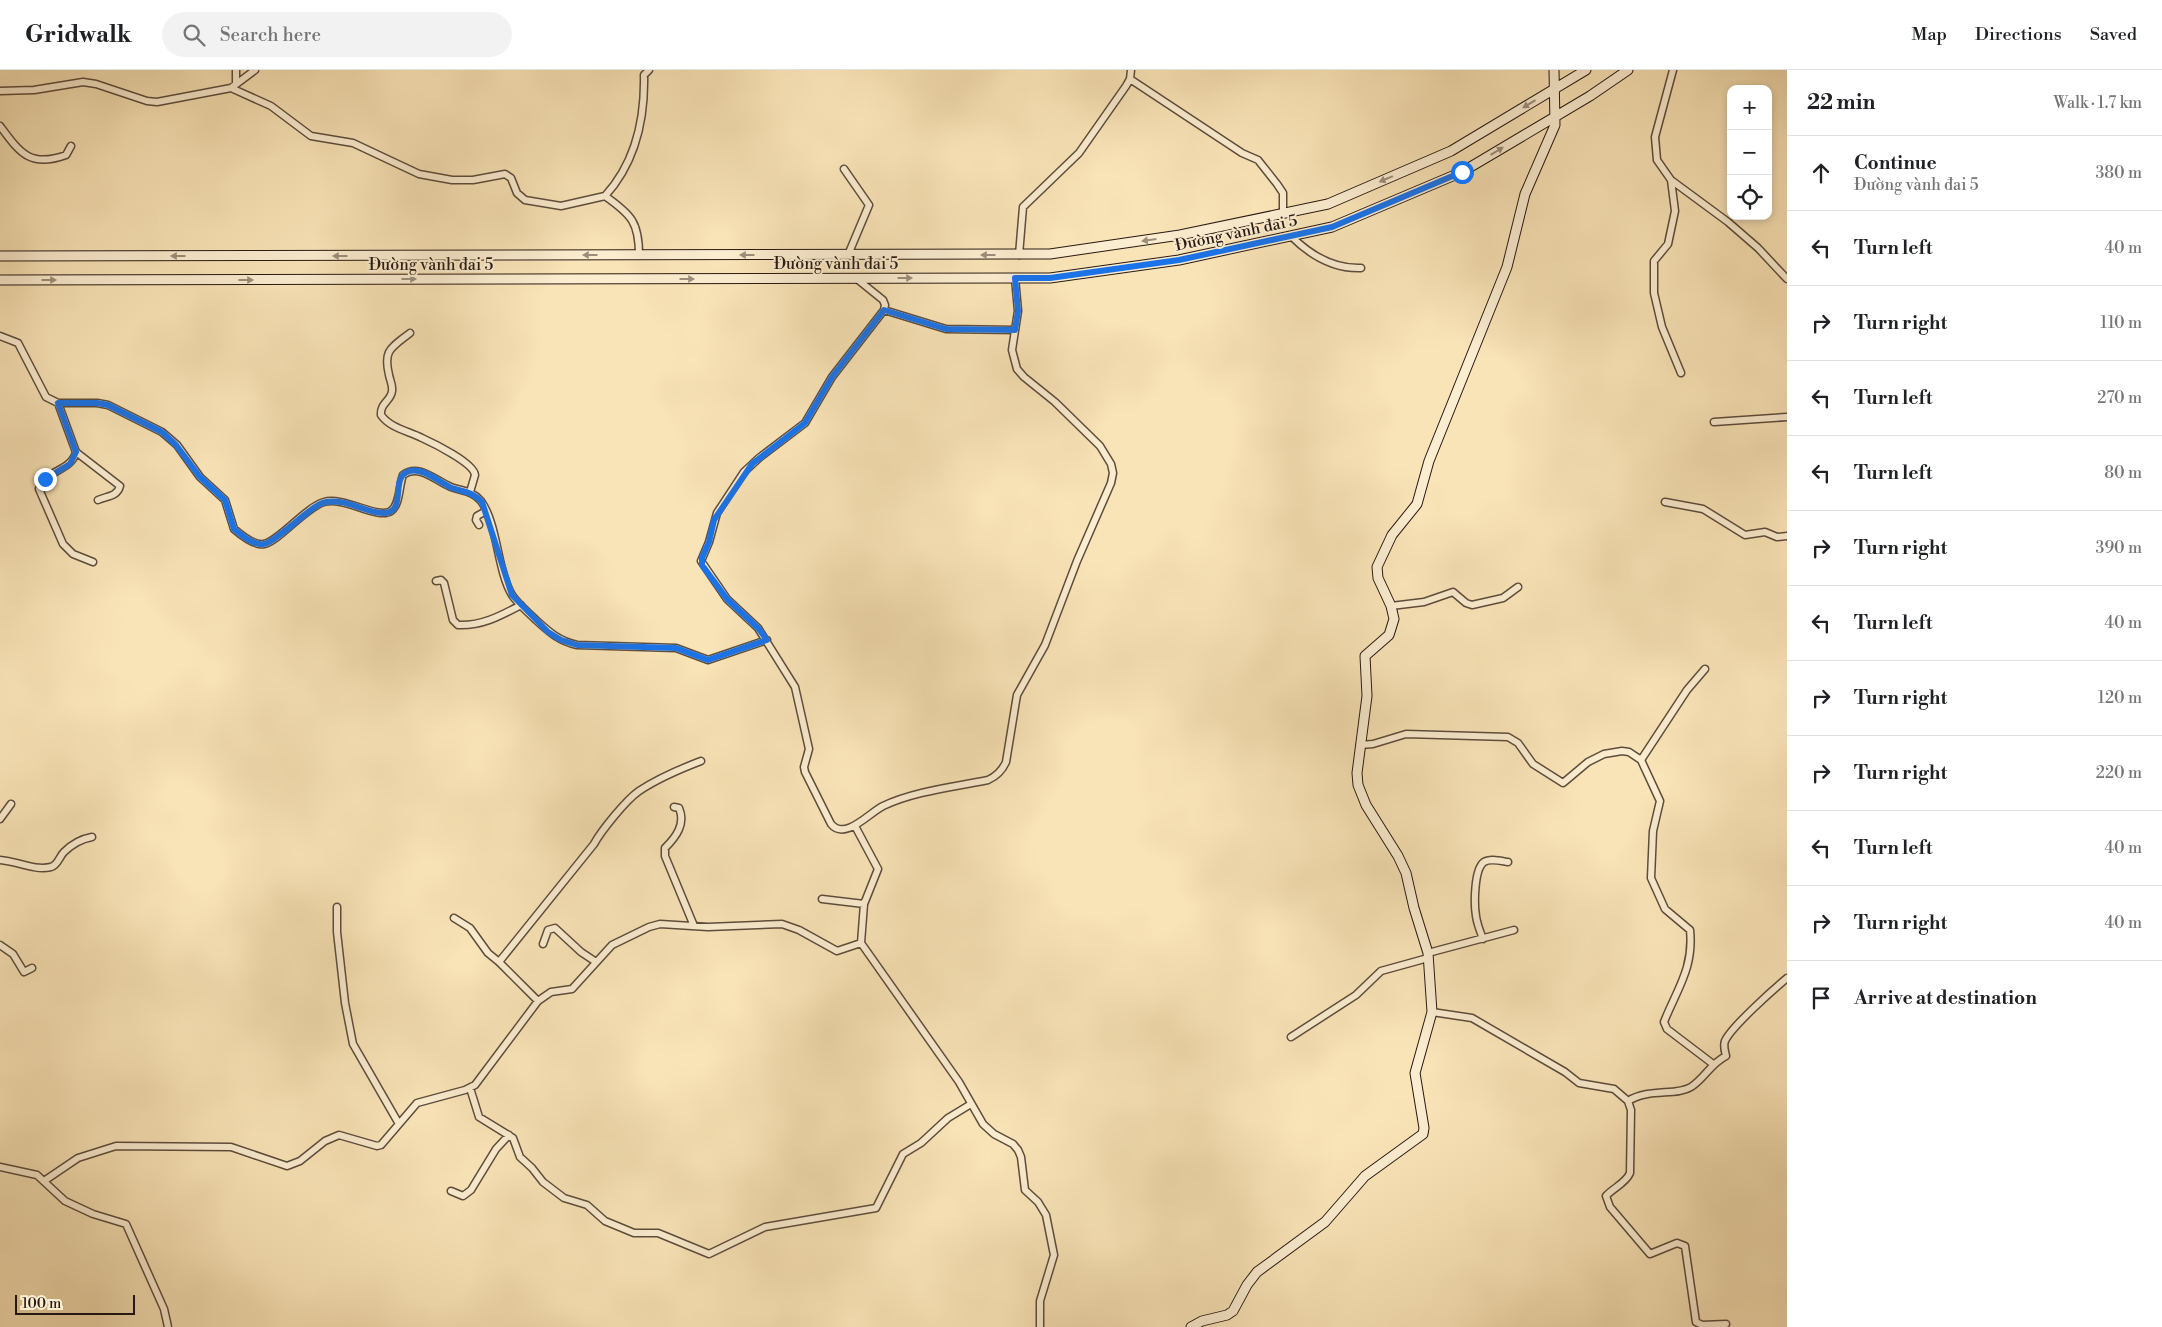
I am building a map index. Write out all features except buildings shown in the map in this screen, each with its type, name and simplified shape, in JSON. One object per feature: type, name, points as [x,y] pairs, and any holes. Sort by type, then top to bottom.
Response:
[{"type":"main road","points":[[1191,1327],[1202,1321],[1227,1315],[1233,1311],[1247,1285],[1258,1272],[1324,1222],[1365,1176],[1423,1134],[1424,1128],[1414,1073],[1432,1012],[1428,956],[1402,864],[1362,795],[1358,773],[1367,696],[1366,656],[1389,635],[1394,619],[1391,606],[1378,578],[1377,567],[1392,535],[1417,504],[1429,460],[1507,267],[1525,194],[1552,132],[1555,116],[1554,70]]},
{"type":"main road","name":"Đường vành đai 5","points":[[0,256],[1050,254],[1180,235],[1328,204],[1451,151],[1586,70]]},
{"type":"main road","name":"Đường vành đai 5","points":[[0,280],[1050,278],[1179,260],[1332,227],[1462,172],[1628,70]]},
{"type":"street","points":[[233,86],[236,70]]},
{"type":"street","points":[[0,92],[34,90],[83,82],[96,84],[147,101],[157,102],[233,86],[255,70]]},
{"type":"street","points":[[233,86],[271,106],[311,136],[353,143],[418,174],[452,180],[473,180],[505,174],[511,178],[517,193],[525,200],[561,206],[605,196],[616,184],[630,157],[641,121],[644,75],[649,70]]},
{"type":"street","points":[[1019,255],[1023,207],[1085,146],[1130,79],[1131,70]]},
{"type":"street","points":[[1673,70],[1656,137],[1655,150],[1657,160],[1671,180],[1735,228],[1787,279]]},
{"type":"street","points":[[1130,79],[1242,153],[1258,160],[1283,193],[1283,214]]},
{"type":"street","points":[[0,126],[16,148],[26,157],[50,161],[66,155],[71,146]]},
{"type":"street","points":[[844,169],[869,205],[848,255]]},
{"type":"street","points":[[1671,180],[1673,220],[1668,244],[1654,261],[1654,293],[1662,327],[1681,374]]},
{"type":"street","points":[[605,196],[637,226],[639,255]]},
{"type":"street","points":[[1291,236],[1300,245],[1334,266],[1361,268]]},
{"type":"street","points":[[856,278],[883,300],[884,310],[832,377],[805,423],[752,464],[714,520],[709,542],[702,558],[702,565],[727,599],[758,628],[767,640],[798,694],[809,748],[804,767],[805,772],[834,828],[840,830],[855,826],[870,813],[893,802],[988,780],[996,776],[1003,769],[1006,762],[1017,695],[1045,645],[1077,561],[1111,483],[1112,464],[1100,446],[1055,402],[1017,369],[1012,350],[1018,311],[1015,278]]},
{"type":"street","points":[[884,310],[946,329],[1015,330]]},
{"type":"street","points":[[410,333],[388,353],[386,361],[392,389],[389,398],[382,405],[381,415],[390,424],[422,438],[471,466],[475,475],[470,492]]},
{"type":"street","points":[[0,336],[18,343],[46,397],[58,403],[97,403],[108,405],[162,432],[176,445],[200,477],[225,500],[234,529],[258,544],[267,544],[311,510],[325,502],[346,502],[386,513],[393,510],[396,505],[400,481],[407,472],[430,475],[452,488],[470,492],[477,496],[486,511],[509,588],[521,606],[555,637],[577,645],[676,648],[708,660],[767,640]]},
{"type":"street","points":[[58,403],[76,452],[120,486],[113,496],[98,500]]},
{"type":"street","points":[[1714,422],[1787,417]]},
{"type":"street","points":[[76,452],[70,464],[45,479],[39,489],[63,544],[74,554],[93,562]]},
{"type":"street","points":[[1665,502],[1703,509],[1745,534],[1766,532],[1778,537],[1787,536]]},
{"type":"street","points":[[479,525],[476,520],[477,516],[486,511]]},
{"type":"street","points":[[436,581],[440,580],[444,583],[453,620],[458,625],[472,625],[485,622],[521,606]]},
{"type":"street","points":[[1391,606],[1424,602],[1453,592],[1466,603],[1472,605],[1503,598],[1518,586]]},
{"type":"street","points":[[1642,760],[1687,690],[1705,669]]},
{"type":"street","points":[[1360,745],[1373,744],[1406,734],[1508,737],[1518,743],[1532,764],[1563,782],[1588,762],[1604,754],[1622,751],[1630,752],[1642,760],[1660,801],[1652,831],[1651,878],[1665,909],[1690,930],[1691,939],[1690,960],[1683,982],[1664,1022],[1667,1029],[1713,1064]]},
{"type":"street","points":[[499,962],[631,797],[662,779],[701,761]]},
{"type":"street","points":[[0,819],[11,804]]},
{"type":"street","points":[[674,807],[679,808],[681,812],[681,825],[675,838],[665,848],[665,856],[694,926]]},
{"type":"street","points":[[855,826],[878,869],[864,904],[861,943],[959,1082],[988,1130],[1013,1144],[1018,1150],[1021,1157],[1025,1190],[1038,1202],[1046,1214],[1054,1255],[1040,1301],[1040,1327]]},
{"type":"street","points":[[0,860],[25,867],[49,867],[55,865],[64,852],[77,842],[92,837]]},
{"type":"street","points":[[1483,939],[1476,917],[1474,897],[1478,870],[1483,862],[1488,860],[1508,862]]},
{"type":"street","points":[[822,899],[864,904]]},
{"type":"street","points":[[337,907],[337,932],[345,1002],[353,1044],[399,1124]]},
{"type":"street","points":[[454,918],[470,928],[488,953],[538,1001]]},
{"type":"street","points":[[44,1181],[78,1158],[107,1148],[126,1145],[230,1147],[287,1166],[300,1161],[325,1141],[339,1135],[377,1146],[381,1145],[417,1103],[470,1088],[480,1080],[538,1001],[551,992],[572,989],[612,945],[649,927],[660,924],[715,927],[782,924],[799,930],[837,951],[861,943]]},
{"type":"street","points":[[543,944],[548,930],[555,928],[581,952],[596,962]]},
{"type":"street","points":[[1291,1037],[1356,995],[1381,971],[1514,930]]},
{"type":"street","points":[[0,945],[13,954],[24,972],[32,968]]},
{"type":"street","points":[[1628,1101],[1643,1093],[1692,1087],[1713,1064],[1726,1056],[1724,1046],[1728,1037],[1787,978]]},
{"type":"street","points":[[1432,1012],[1472,1018],[1565,1072],[1579,1083],[1614,1089],[1628,1101],[1631,1110],[1630,1173],[1626,1180],[1615,1186],[1606,1196],[1610,1207],[1650,1254],[1677,1243],[1685,1246],[1696,1322],[1702,1324],[1726,1324]]},
{"type":"street","points":[[470,1088],[478,1117],[509,1135],[514,1140],[520,1157],[543,1182],[564,1198],[587,1206],[605,1221],[634,1233],[658,1233],[709,1254],[765,1228],[876,1208],[903,1154],[921,1143],[948,1118],[971,1104]]},
{"type":"street","points":[[451,1192],[463,1196],[471,1190],[496,1149],[509,1135]]},
{"type":"street","points":[[0,1167],[29,1173],[44,1181],[59,1196],[72,1204],[92,1214],[126,1224],[164,1308],[168,1327]]},
{"type":"route","points":[[45,479],[64,469],[75,459],[75,445],[58,403],[97,403],[108,405],[162,432],[176,445],[204,482],[225,500],[234,529],[258,544],[267,544],[311,510],[325,502],[346,502],[386,513],[393,510],[396,505],[400,481],[403,475],[413,471],[430,475],[452,488],[470,492],[482,502],[512,595],[521,606],[555,637],[577,645],[676,648],[702,659],[714,659],[767,640],[758,628],[727,599],[702,565],[701,561],[709,542],[717,513],[744,472],[759,458],[797,430],[811,416],[827,384],[884,310],[939,328],[1015,330],[1018,311],[1015,278],[1050,278],[1179,260],[1332,227],[1462,172]]}]
